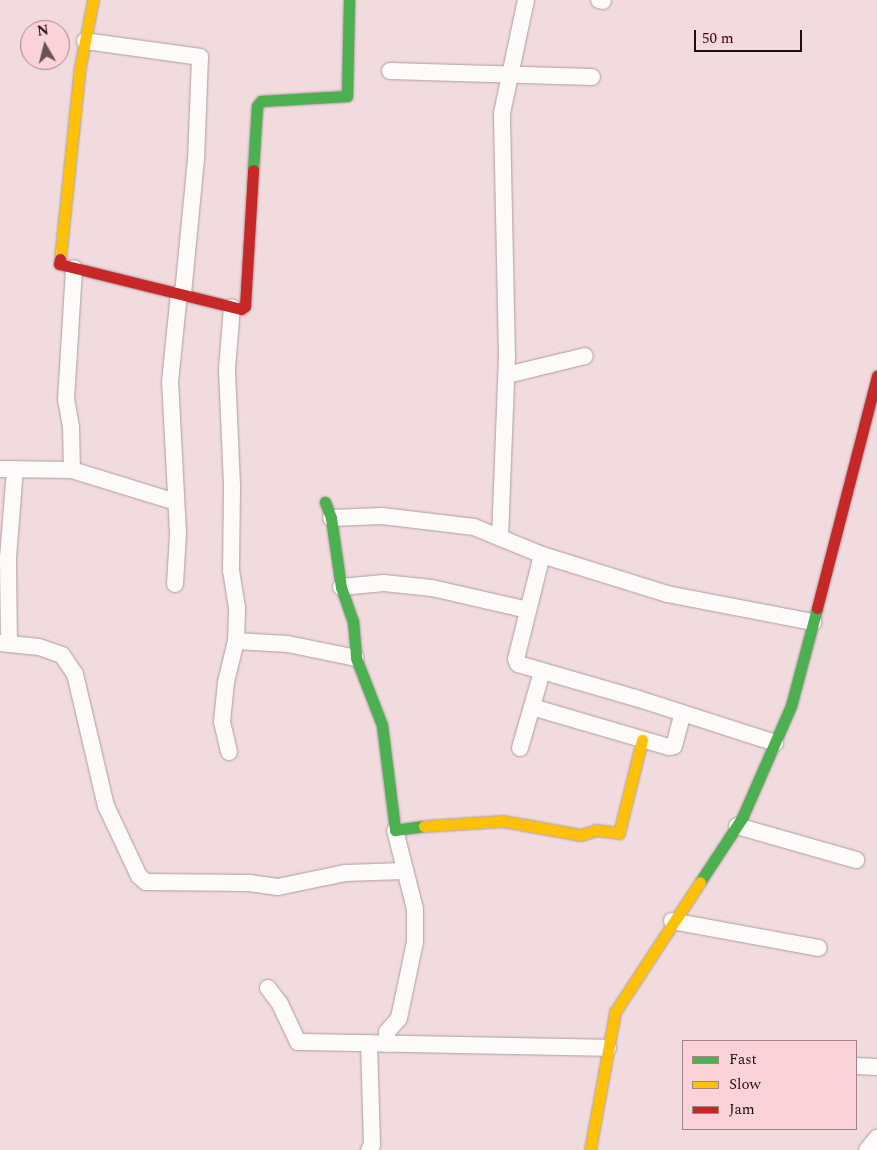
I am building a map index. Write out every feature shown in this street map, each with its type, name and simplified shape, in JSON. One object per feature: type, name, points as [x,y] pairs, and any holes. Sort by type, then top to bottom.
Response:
[{"type":"street","points":[[93,0],[85,41],[58,259],[59,264],[241,309],[245,306],[257,106],[262,101],[347,96],[349,0]]},
{"type":"street","points":[[500,538],[507,375],[502,113],[526,0]]},
{"type":"street","points":[[85,41],[200,57],[196,159],[170,382],[176,502],[175,584]]},
{"type":"street","points":[[390,71],[509,73],[592,77]]},
{"type":"street","points":[[72,470],[71,427],[66,400],[74,268]]},
{"type":"street","points":[[230,752],[222,722],[226,682],[236,641],[236,608],[231,571],[232,485],[227,369],[232,307]]},
{"type":"street","points":[[507,375],[585,356]]},
{"type":"street","points":[[590,1150],[615,1012],[672,921],[737,826],[791,706],[877,376]]},
{"type":"street","points":[[176,502],[72,470],[8,469],[8,558],[4,644],[40,647],[62,655],[74,674],[106,806],[139,876],[146,882],[250,883],[278,887],[345,873],[404,871]]},
{"type":"street","points":[[325,502],[331,518],[341,587],[352,621],[356,658],[382,725],[395,830],[415,909],[415,942],[404,979],[399,1018],[387,1032],[387,1044]]},
{"type":"street","points":[[331,518],[382,516],[428,520],[474,528],[542,555],[667,594],[813,622]]},
{"type":"street","points":[[542,555],[516,659],[518,664],[683,713],[775,743]]},
{"type":"street","points":[[341,587],[384,584],[432,588],[528,610]]},
{"type":"street","points":[[236,641],[288,644],[356,658]]},
{"type":"street","points":[[520,748],[542,672]]},
{"type":"street","points":[[532,707],[642,740],[674,746],[683,713]]},
{"type":"street","points":[[395,830],[485,821],[580,835],[596,830],[619,833],[642,740]]},
{"type":"street","points":[[737,826],[856,860]]},
{"type":"street","points":[[672,921],[819,948]]},
{"type":"street","points":[[268,988],[280,1004],[298,1042],[608,1048]]},
{"type":"street","points":[[369,1043],[372,1145],[369,1150]]},
{"type":"street","points":[[857,1066],[877,1067]]},
{"type":"street","points":[[867,1150],[877,1138]]},
{"type":"traffic: fast","points":[[253,170],[257,106],[261,101],[347,96],[349,0]]},
{"type":"traffic: fast","points":[[325,502],[331,518],[341,587],[353,621],[356,658],[382,725],[395,830],[424,826]]},
{"type":"traffic: fast","points":[[700,882],[742,818],[791,706],[817,608]]},
{"type":"traffic: slow","points":[[60,259],[80,67],[93,0]]},
{"type":"traffic: slow","points":[[424,826],[503,821],[581,835],[596,830],[619,833],[642,740]]},
{"type":"traffic: slow","points":[[590,1150],[615,1012],[700,882]]},
{"type":"traffic: jam","points":[[60,259],[59,264],[241,309],[245,306],[253,170]]},
{"type":"traffic: jam","points":[[817,608],[877,376]]}]
